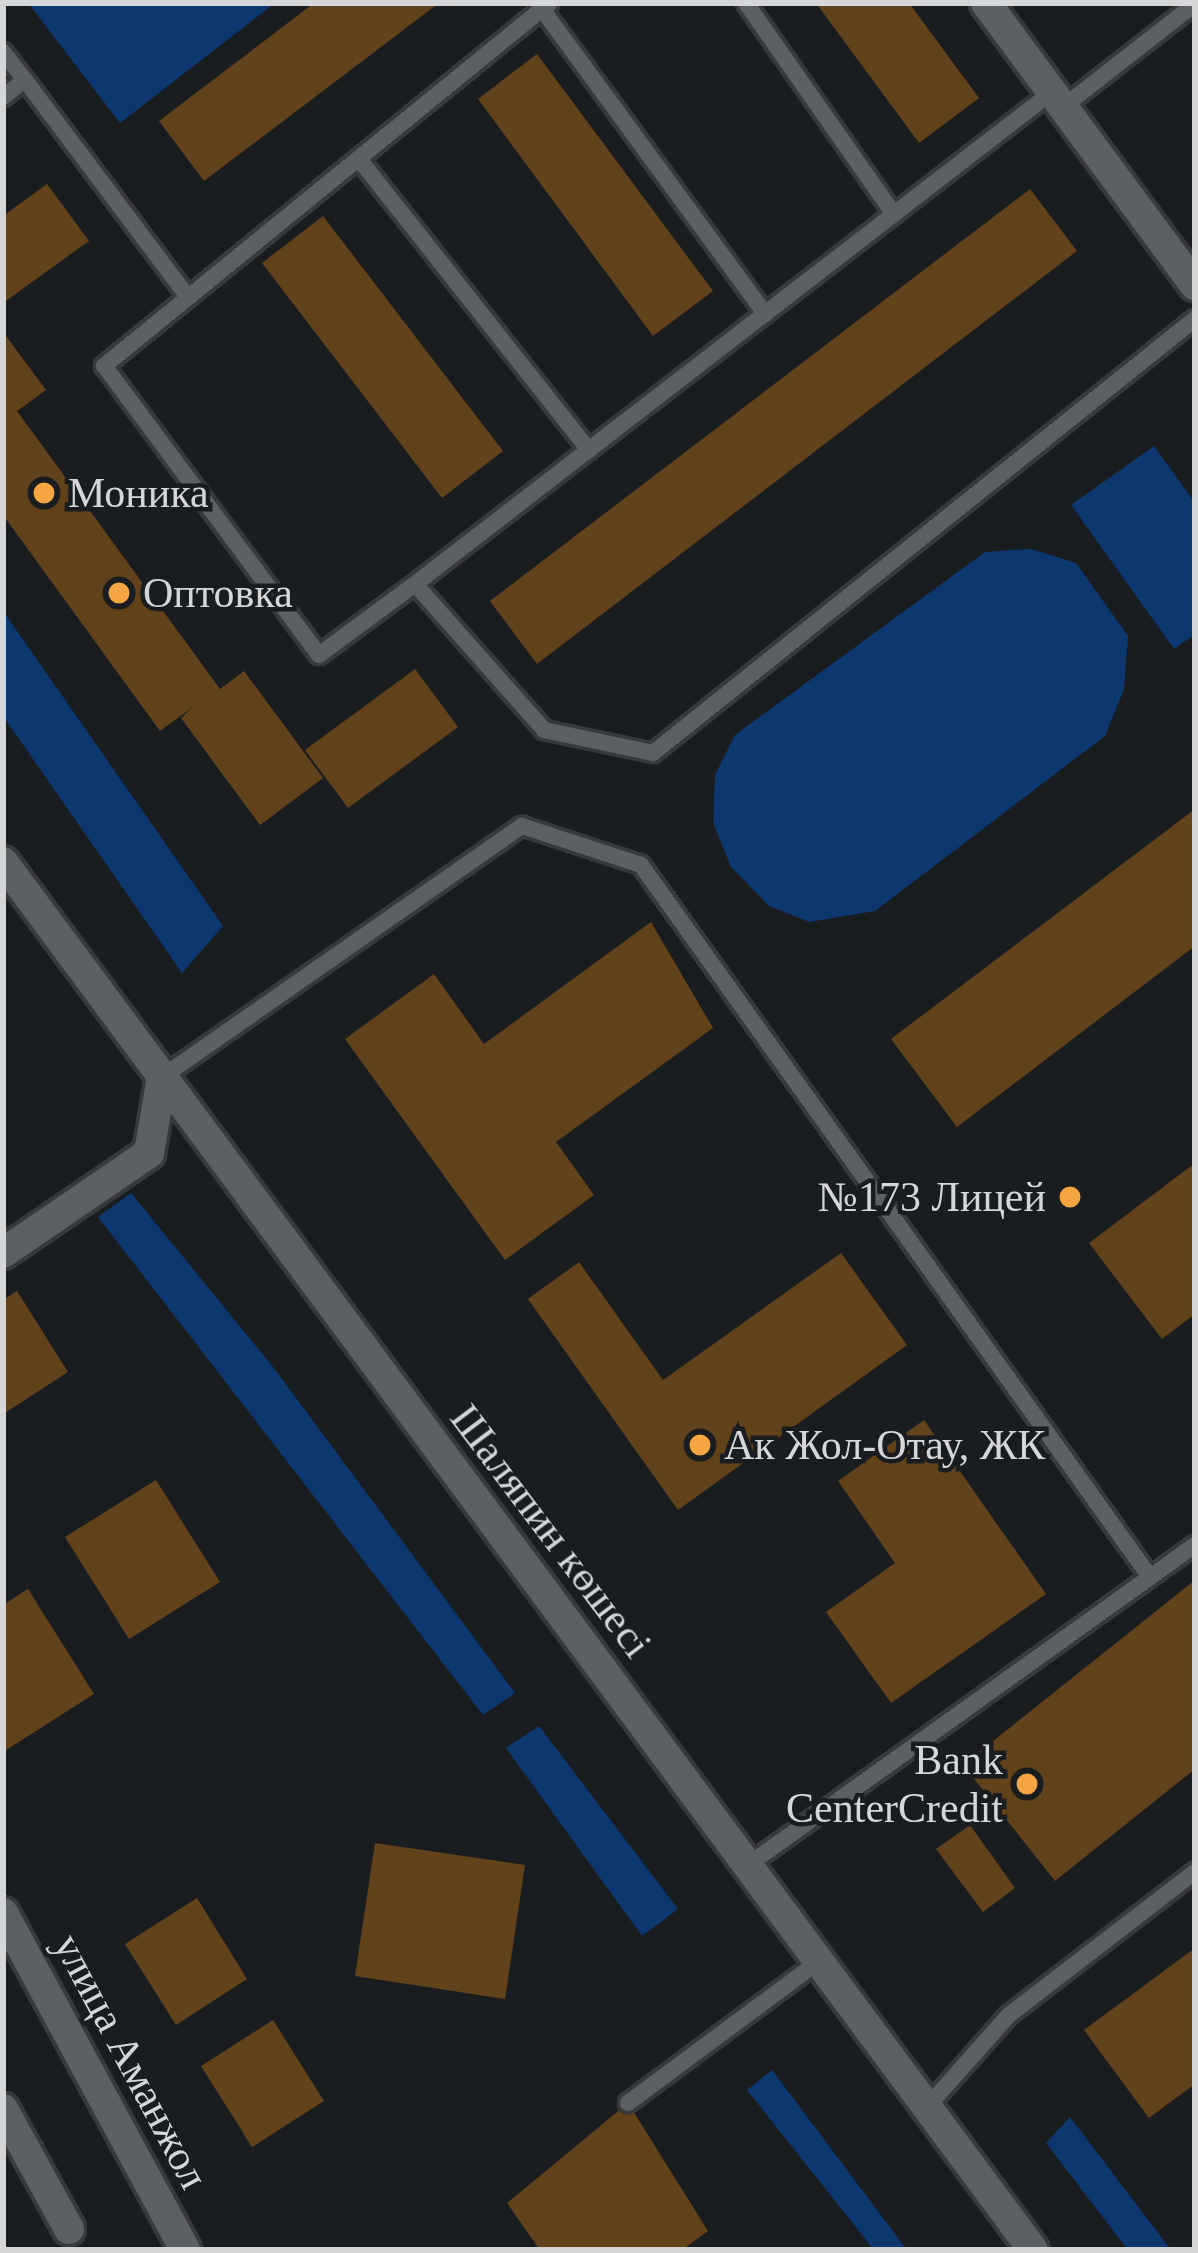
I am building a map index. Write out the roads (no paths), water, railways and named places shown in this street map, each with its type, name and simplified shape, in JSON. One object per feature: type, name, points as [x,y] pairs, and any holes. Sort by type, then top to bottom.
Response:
[{"type":"main road","points":[[986,3],[1192,276]]},
{"type":"main road","name":"Шаляпин көшесі","points":[[3,862],[1033,2250]]},
{"type":"main road","points":[[3,1253],[149,1154],[162,1077]]},
{"type":"main road","name":"улица Аманжол","points":[[3,1912],[185,2250]]},
{"type":"main road","points":[[3,2109],[69,2229]]},
{"type":"lane","points":[[746,3],[895,214]]},
{"type":"lane","points":[[765,314],[546,6],[104,366],[319,655],[416,584],[895,214],[1195,4]]},
{"type":"lane","points":[[3,52],[188,297]]},
{"type":"lane","points":[[3,97],[25,80]]},
{"type":"lane","points":[[359,158],[589,450]]},
{"type":"lane","points":[[416,584],[544,730],[653,753],[1195,319]]},
{"type":"lane","points":[[162,1077],[522,826],[641,865],[1150,1577]]},
{"type":"lane","points":[[748,1865],[1195,1545]]},
{"type":"lane","points":[[927,2107],[1009,2014],[1195,1872]]},
{"type":"lane","points":[[628,2103],[819,1961]]},
{"type":"place","name":"Моника","points":[[44,493]]},
{"type":"place","name":"Оптовка","points":[[119,593]]},
{"type":"place","name":"№173 Лицей","points":[[1070,1197]]},
{"type":"place","name":"Ак Жол-Отау, ЖК","points":[[700,1445]]},
{"type":"place","name":"Bank CenterCredit","points":[[1027,1784]]}]
